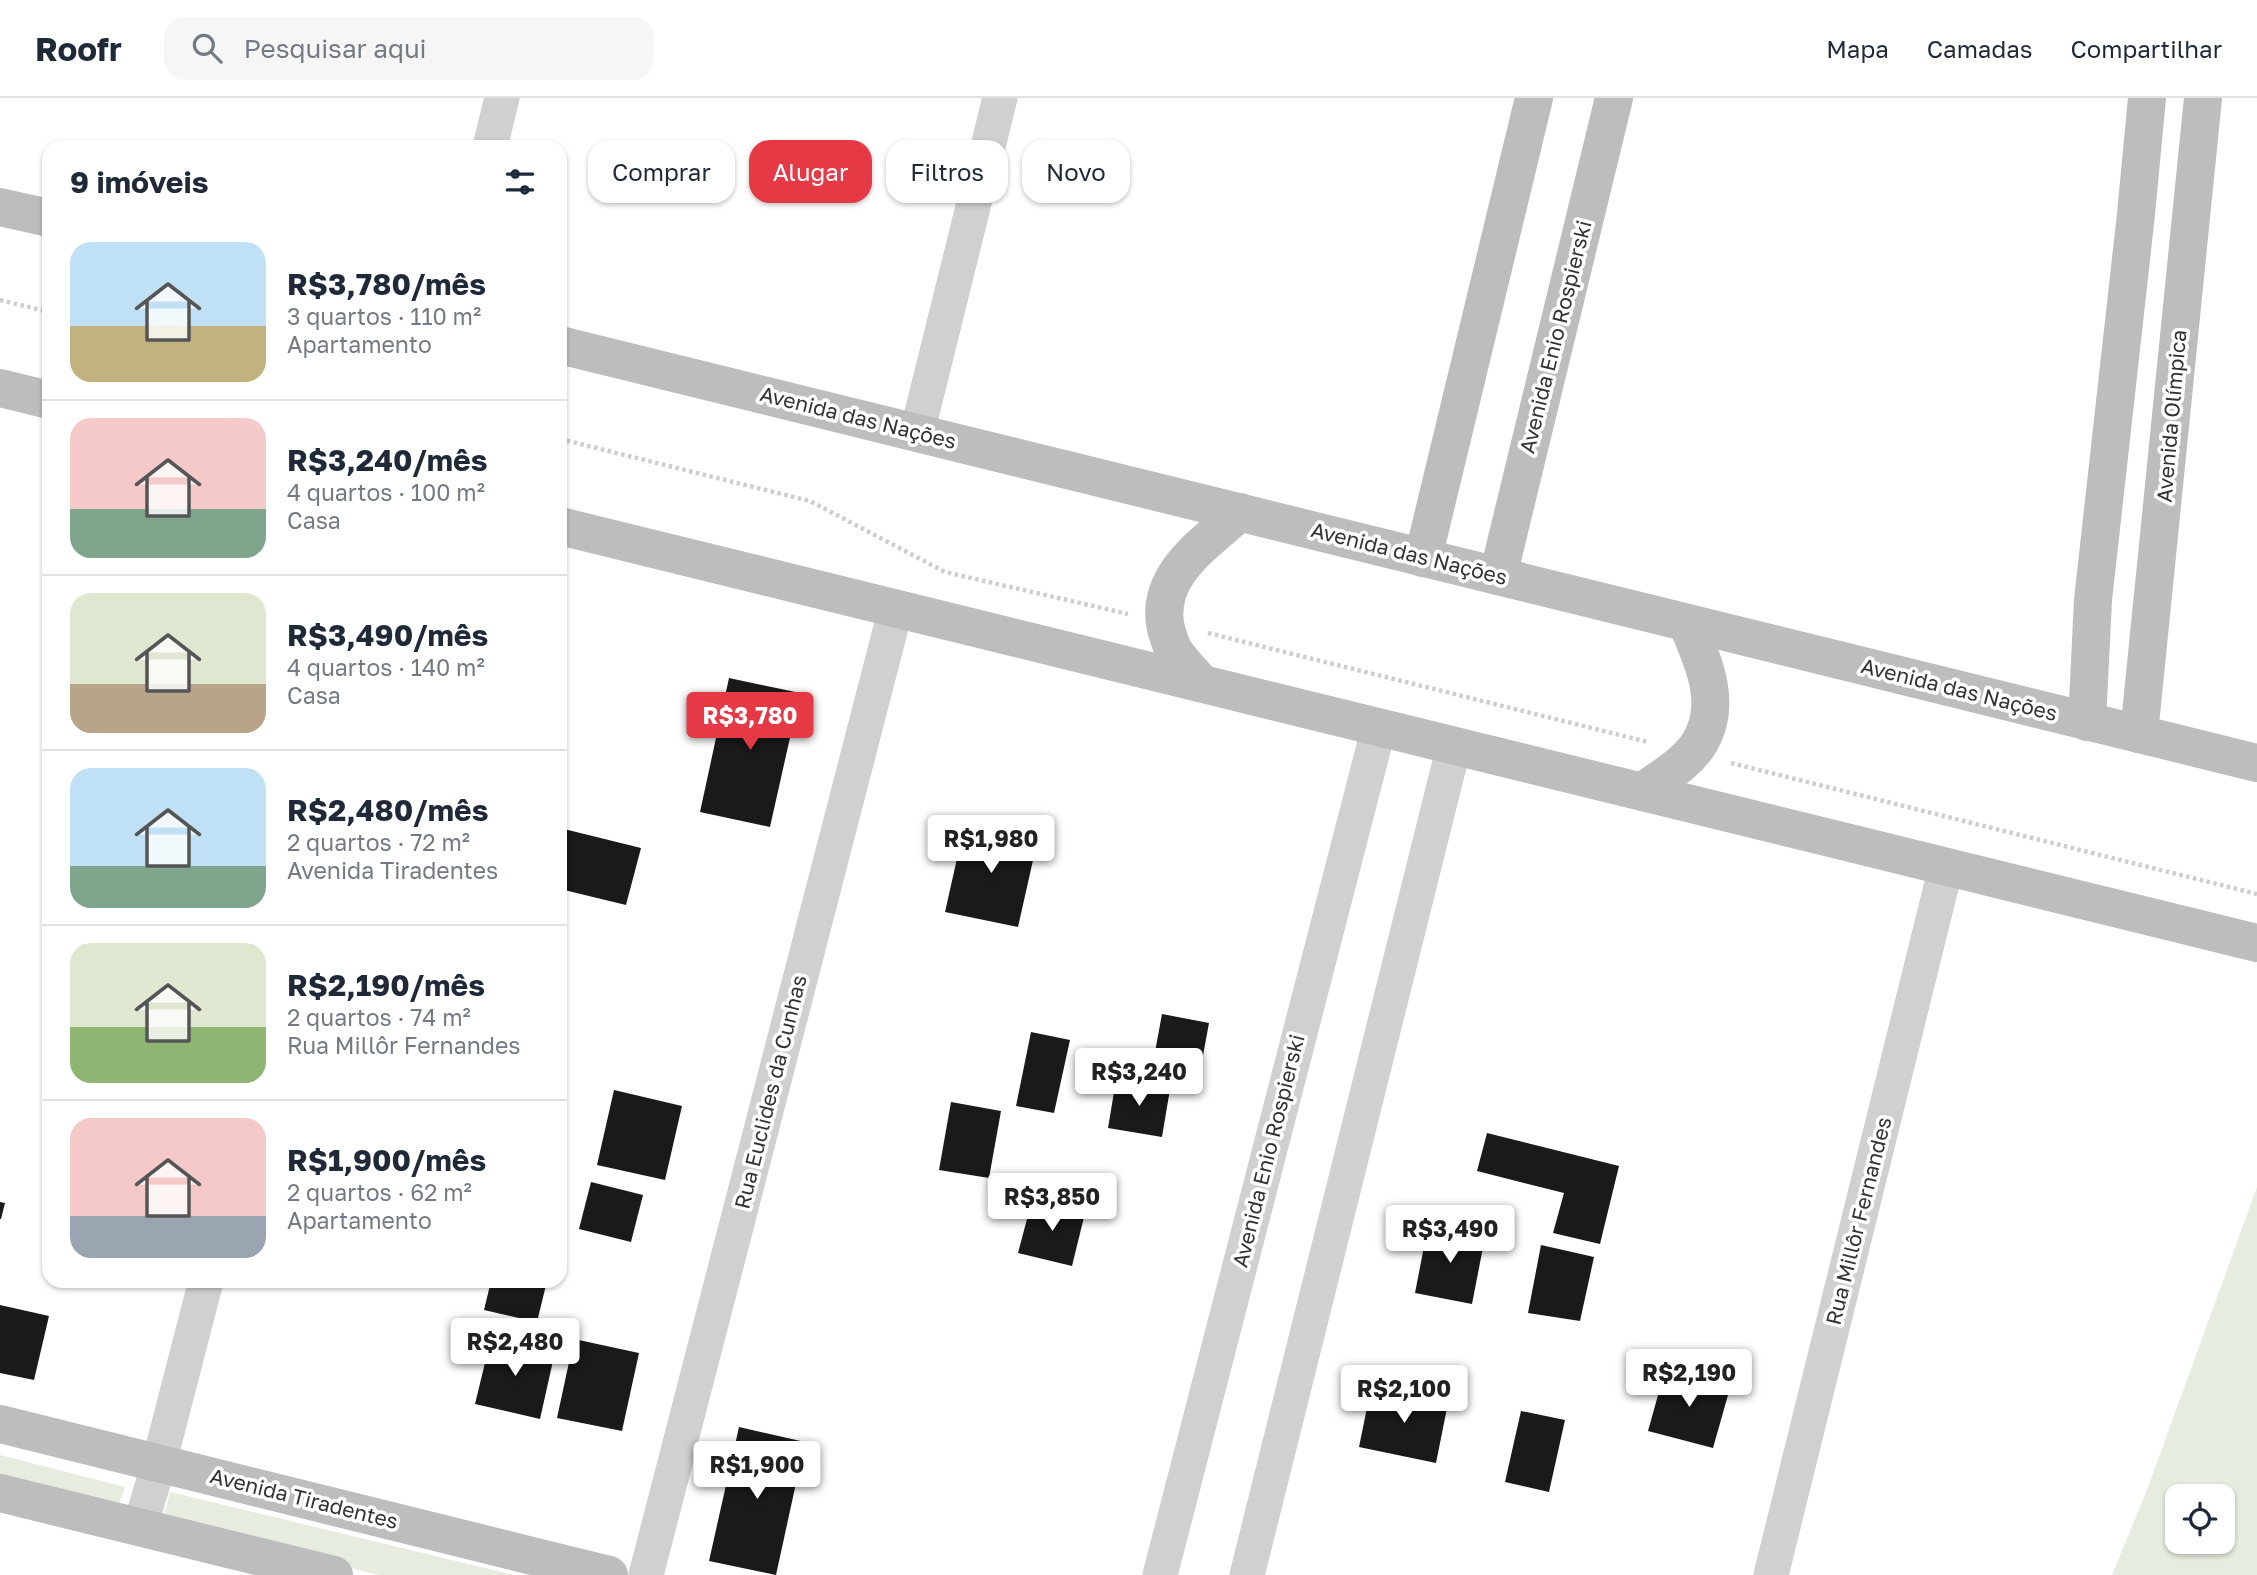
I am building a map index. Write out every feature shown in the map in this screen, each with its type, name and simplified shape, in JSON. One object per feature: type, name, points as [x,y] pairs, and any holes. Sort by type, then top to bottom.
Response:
[{"type":"main road","points":[[1423,558],[1534,98]]},
{"type":"main road","name":"Avenida Enio Rospierski","points":[[1498,576],[1614,98]]},
{"type":"main road","points":[[2087,722],[2093,600],[2147,98]]},
{"type":"main road","name":"Avenida Olímpica","points":[[2139,734],[2203,98]]},
{"type":"main road","points":[[0,206],[42,216]]},
{"type":"main road","name":"Avenida das Nações","points":[[567,347],[2257,764]]},
{"type":"main road","points":[[0,388],[42,398]]},
{"type":"main road","points":[[1200,683],[1173,649],[1163,611],[1168,587],[1180,568],[1240,512]]},
{"type":"main road","points":[[567,528],[2257,943]]},
{"type":"main road","points":[[1642,792],[1679,765],[1700,743],[1710,715],[1711,693],[1703,662],[1687,623]]},
{"type":"main road","name":"Avenida Tiradentes","points":[[0,1424],[609,1575]]},
{"type":"main road","points":[[0,1493],[334,1575]]},
{"type":"street","points":[[492,140],[502,98]]},
{"type":"street","points":[[917,433],[1000,98]]},
{"type":"street","name":"Rua Euclides da Cunhas","points":[[646,1575],[896,608]]},
{"type":"street","name":"Avenida Enio Rospierski","points":[[1160,1575],[1379,727]]},
{"type":"street","points":[[1247,1575],[1454,746]]},
{"type":"street","name":"Rua Millôr Fernandes","points":[[1771,1575],[1946,867]]},
{"type":"street","points":[[140,1527],[204,1288]]},
{"type":"path","points":[[0,300],[42,311]]},
{"type":"path","points":[[567,441],[810,501],[945,572],[1165,623],[2257,894]]},
{"type":"shaded area","points":[[2257,1187],[2257,1575],[2112,1575],[2147,1490]]},
{"type":"shaded area","points":[[0,1455],[125,1487],[116,1512],[0,1483]]},
{"type":"shaded area","points":[[170,1492],[514,1575],[379,1575],[162,1523]]},
{"type":"building","points":[[729,678],[800,693],[770,827],[700,812]]},
{"type":"building","points":[[965,823],[1038,838],[1018,927],[945,912]]},
{"type":"building","points":[[567,830],[641,848],[626,905],[567,891]]},
{"type":"building","points":[[1162,1014],[1209,1023],[1202,1061],[1155,1052]]},
{"type":"building","points":[[1031,1032],[1070,1040],[1054,1113],[1016,1106]]},
{"type":"building","points":[[1116,1080],[1170,1089],[1162,1137],[1108,1128]]},
{"type":"building","points":[[614,1090],[682,1106],[665,1180],[597,1165]]},
{"type":"building","points":[[951,1102],[1001,1111],[989,1178],[939,1170]]},
{"type":"building","points":[[1487,1133],[1619,1166],[1600,1244],[1553,1233],[1564,1193],[1477,1171]]},
{"type":"building","points":[[591,1182],[643,1195],[631,1242],[579,1229]]},
{"type":"building","points":[[1032,1200],[1085,1213],[1072,1266],[1018,1253]]},
{"type":"building","points":[[0,1202],[5,1203],[1,1219],[0,1219]]},
{"type":"building","points":[[1428,1226],[1485,1237],[1472,1304],[1415,1293]]},
{"type":"building","points":[[1541,1245],[1594,1257],[1580,1321],[1528,1313]]},
{"type":"building","points":[[489,1288],[545,1288],[537,1322],[484,1310]]},
{"type":"building","points":[[0,1305],[49,1316],[34,1380],[0,1373]]},
{"type":"building","points":[[491,1338],[555,1352],[540,1419],[475,1404]]},
{"type":"building","points":[[574,1339],[639,1353],[622,1431],[557,1418]]},
{"type":"building","points":[[1665,1370],[1730,1388],[1713,1448],[1648,1431]]},
{"type":"building","points":[[1371,1388],[1448,1403],[1436,1463],[1359,1447]]},
{"type":"building","points":[[1521,1411],[1565,1420],[1549,1492],[1505,1482]]},
{"type":"building","points":[[739,1427],[805,1442],[776,1575],[709,1561]]}]
